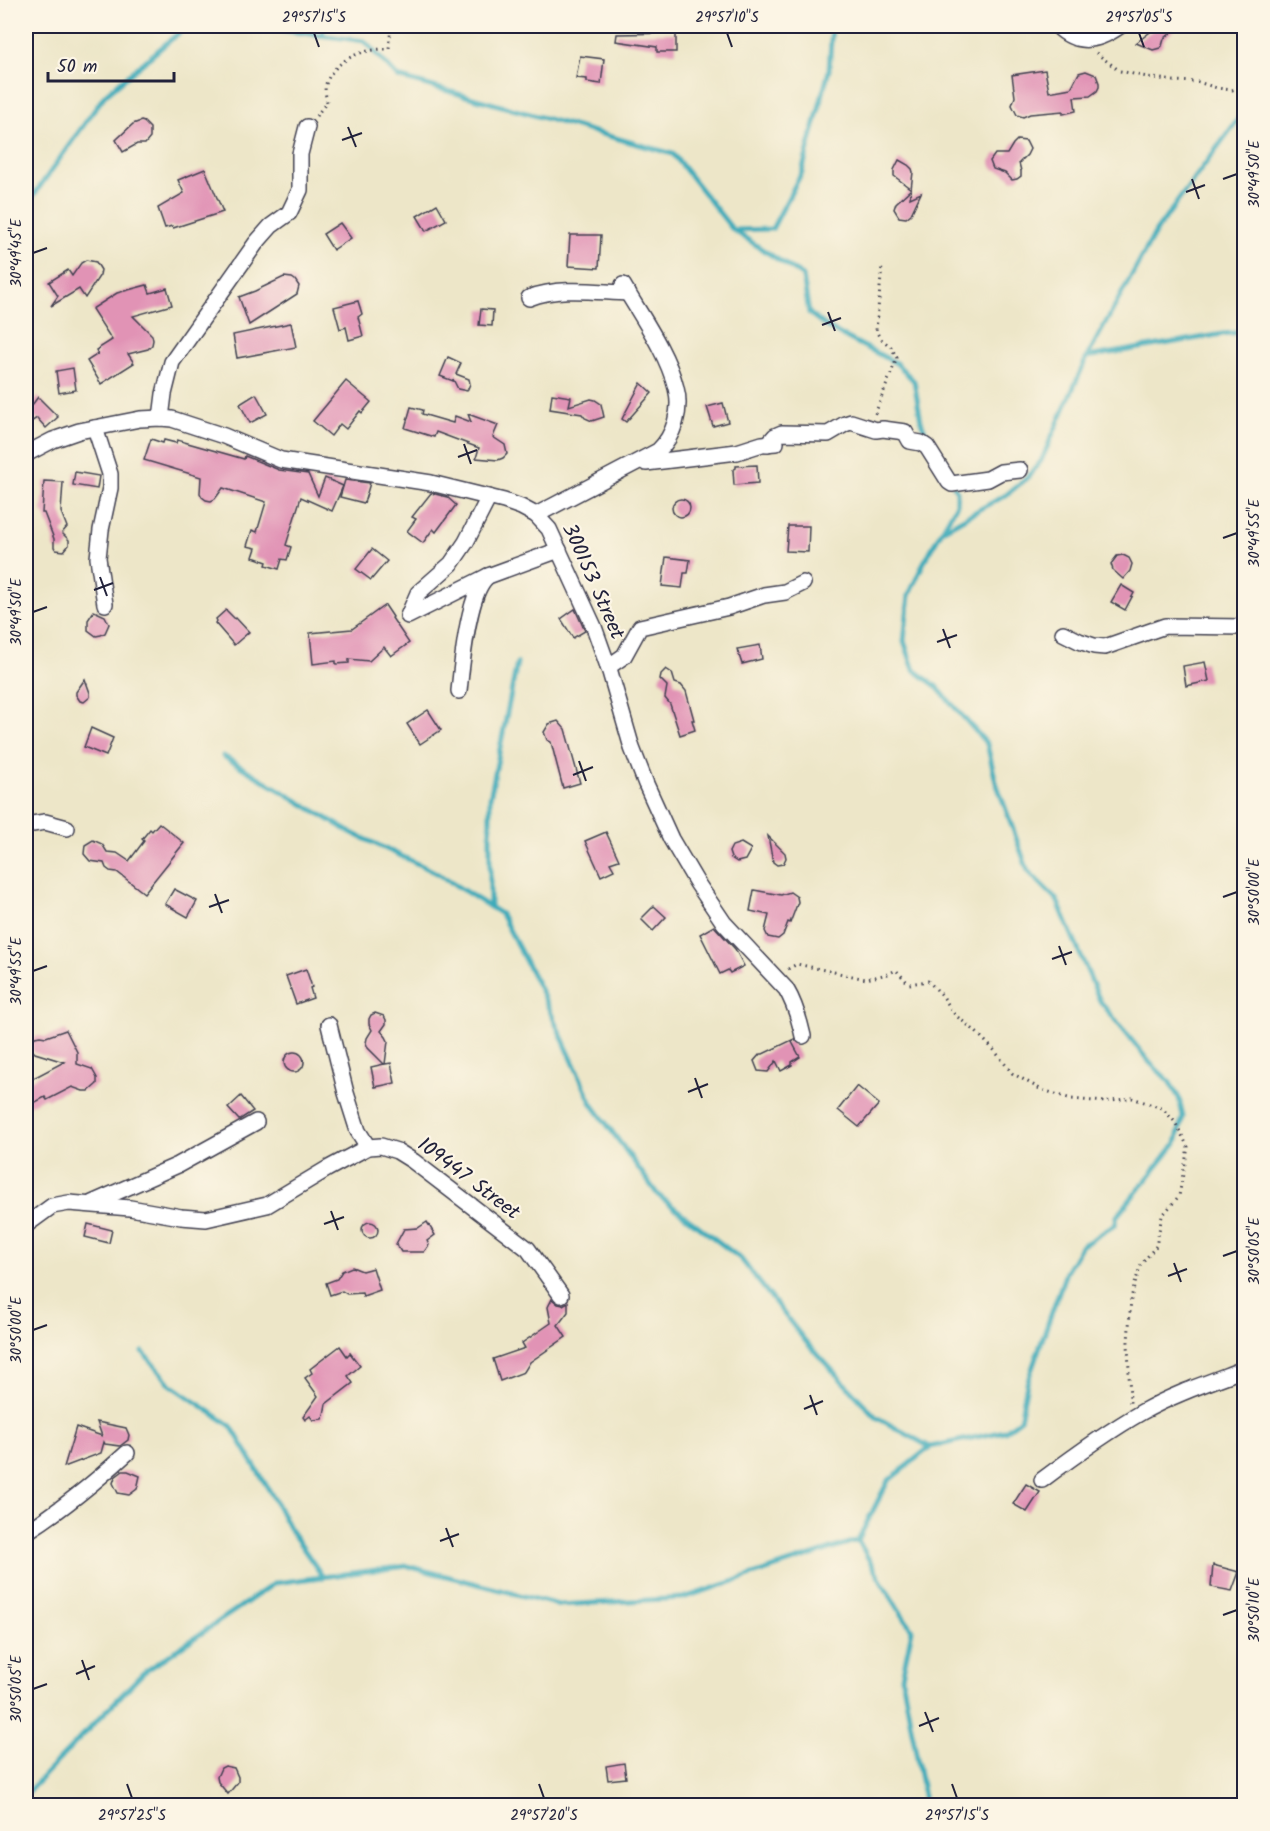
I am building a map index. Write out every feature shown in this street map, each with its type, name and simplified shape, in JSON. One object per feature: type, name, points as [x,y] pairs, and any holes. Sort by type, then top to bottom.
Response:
[{"type":"street","points":[[1057,26],[1072,37],[1080,39],[1103,36],[1120,26]]},
{"type":"street","points":[[161,418],[172,362],[256,243],[271,226],[289,213],[300,190],[300,154],[307,127]]},
{"type":"street","points":[[529,298],[539,294],[578,290],[625,289],[672,375],[677,389],[678,411],[672,433],[658,452],[536,515]]},
{"type":"street","name":"300153 Street","points":[[26,454],[53,440],[79,431],[140,419],[172,419],[224,436],[280,460],[431,483],[489,497],[521,507],[536,515],[549,529],[594,627],[645,784],[671,839],[724,923],[776,976],[793,1000],[803,1036]]},
{"type":"street","points":[[634,464],[737,453],[776,443],[775,436],[782,433],[828,434],[851,422],[876,430],[905,432],[910,441],[924,445],[952,484],[988,479],[1001,472],[1020,470]]},
{"type":"street","points":[[95,428],[110,474],[110,488],[98,558],[105,604]]},
{"type":"street","points":[[489,497],[456,557],[418,593],[408,616],[488,576],[559,550]]},
{"type":"street","points":[[459,691],[465,639],[471,613],[479,588],[488,576]]},
{"type":"street","points":[[608,667],[624,656],[640,627],[729,607],[764,595],[784,592],[803,583]]},
{"type":"street","points":[[1063,633],[1079,641],[1105,647],[1164,626],[1245,627]]},
{"type":"street","points":[[26,825],[45,822],[67,828]]},
{"type":"street","points":[[26,1226],[52,1206],[69,1203],[206,1219],[267,1205],[368,1147],[358,1131],[329,1025]]},
{"type":"street","points":[[89,1204],[178,1165],[256,1122]]},
{"type":"street","name":"109447 Street","points":[[368,1147],[381,1146],[397,1151],[413,1161],[528,1249],[561,1295]]},
{"type":"street","points":[[1042,1480],[1110,1431],[1131,1419],[1179,1394],[1245,1369]]},
{"type":"street","points":[[26,1532],[88,1489],[127,1453]]},
{"type":"path","points":[[307,127],[327,102],[325,85],[335,67],[363,52],[389,49],[391,26]]},
{"type":"path","points":[[878,26],[889,30]]},
{"type":"path","points":[[1080,39],[1120,71],[1174,81],[1198,82],[1232,90],[1245,86]]},
{"type":"path","points":[[882,266],[876,331],[880,338],[891,347],[897,358],[872,421],[896,431]]},
{"type":"path","points":[[776,976],[796,964],[866,979],[896,970],[909,984],[928,981],[942,995],[954,1015],[975,1031],[1012,1073],[1040,1089],[1071,1099],[1105,1102],[1132,1098],[1162,1108],[1175,1122],[1188,1147],[1179,1196],[1162,1216],[1156,1245],[1140,1266],[1131,1298],[1128,1353],[1131,1419]]},
{"type":"building","points":[[1158,26],[1179,26],[1164,39],[1160,48],[1153,50],[1136,43]]},
{"type":"building","points":[[676,33],[676,52],[657,52],[657,47],[616,41],[617,34]]},
{"type":"building","points":[[580,56],[604,59],[601,84],[576,78]]},
{"type":"building","points":[[1045,70],[1049,92],[1071,88],[1079,73],[1086,71],[1096,75],[1099,87],[1090,96],[1074,97],[1076,111],[1063,114],[1063,111],[1030,114],[1023,117],[1017,115],[1012,105],[1015,97],[1012,75]]},
{"type":"building","points":[[141,121],[150,128],[150,138],[145,144],[137,144],[123,152],[116,140],[133,124]]},
{"type":"building","points":[[1017,140],[1026,141],[1030,149],[1019,163],[1021,176],[1012,180],[1005,173],[993,169],[990,161],[995,154],[1007,154]]},
{"type":"building","points":[[899,160],[908,165],[913,172],[910,198],[921,193],[911,214],[906,218],[899,217],[894,209],[896,203],[911,189],[894,176]]},
{"type":"building","points":[[205,169],[223,212],[173,228],[172,226],[165,228],[158,208],[184,193],[178,180]]},
{"type":"building","points":[[437,204],[446,220],[426,231],[417,216]]},
{"type":"building","points":[[340,223],[351,238],[333,250],[323,234]]},
{"type":"building","points":[[570,235],[601,235],[599,268],[568,266]]},
{"type":"building","points":[[86,260],[96,262],[101,270],[85,298],[79,289],[51,306],[58,296],[49,282],[68,270],[72,276]]},
{"type":"building","points":[[284,277],[295,280],[299,286],[297,294],[249,325],[239,297]]},
{"type":"building","points":[[147,285],[150,293],[167,288],[172,305],[133,316],[152,335],[152,345],[148,349],[128,354],[134,363],[101,384],[87,361],[98,354],[96,350],[112,340],[92,309],[117,293]]},
{"type":"building","points":[[358,301],[362,314],[358,317],[363,336],[349,340],[346,327],[340,329],[334,307]]},
{"type":"building","points":[[481,309],[493,310],[492,326],[479,325]]},
{"type":"building","points":[[291,323],[296,347],[237,358],[233,335]]},
{"type":"building","points":[[448,357],[461,363],[456,374],[469,379],[470,384],[467,391],[458,389],[453,379],[453,381],[440,376]]},
{"type":"building","points":[[73,368],[76,390],[59,393],[56,371]]},
{"type":"building","points":[[346,381],[371,402],[362,413],[360,411],[346,429],[340,424],[331,436],[313,421]]},
{"type":"building","points":[[641,383],[652,393],[626,422],[622,419]]},
{"type":"building","points":[[256,394],[267,414],[250,423],[240,404]]},
{"type":"building","points":[[552,394],[571,397],[569,406],[591,399],[595,400],[601,404],[604,417],[592,421],[582,414],[550,409]]},
{"type":"building","points":[[38,397],[58,417],[46,428],[37,418],[26,425],[26,413]]},
{"type":"building","points":[[723,403],[728,422],[713,426],[707,407]]},
{"type":"building","points":[[411,407],[423,410],[422,414],[453,423],[455,416],[471,422],[468,414],[498,425],[493,437],[505,445],[507,454],[498,460],[476,458],[479,448],[436,432],[434,437],[405,428]]},
{"type":"building","points":[[151,439],[163,443],[164,440],[176,443],[177,440],[244,459],[245,456],[279,470],[308,474],[318,496],[325,478],[343,486],[332,511],[301,497],[286,545],[291,547],[287,560],[282,559],[279,569],[266,565],[267,562],[253,557],[256,548],[247,546],[252,530],[257,532],[266,502],[223,488],[215,499],[206,500],[200,493],[201,477],[144,460]]},
{"type":"building","points":[[757,465],[758,483],[734,485],[733,470],[736,466]]},
{"type":"building","points":[[75,472],[99,476],[97,489],[73,485]]},
{"type":"building","points":[[345,480],[370,483],[364,503],[340,497]]},
{"type":"building","points":[[44,481],[63,482],[61,512],[67,527],[62,533],[69,540],[69,545],[64,551],[56,550],[54,547],[54,539],[44,513],[42,513]]},
{"type":"building","points":[[431,493],[447,497],[456,505],[436,532],[433,529],[423,543],[407,531],[416,519],[412,517]]},
{"type":"building","points":[[681,499],[687,502],[690,508],[687,514],[681,517],[675,514],[672,508],[675,502]]},
{"type":"building","points":[[788,526],[809,526],[808,552],[786,551]]},
{"type":"building","points":[[372,549],[387,561],[371,580],[356,569]]},
{"type":"building","points":[[1123,555],[1129,558],[1132,564],[1130,571],[1123,579],[1113,570],[1111,564],[1117,556]]},
{"type":"building","points":[[666,557],[690,560],[688,573],[684,573],[682,588],[662,586]]},
{"type":"building","points":[[1121,585],[1134,593],[1125,610],[1111,602]]},
{"type":"building","points":[[385,605],[409,643],[391,656],[384,647],[369,661],[349,659],[349,663],[336,664],[336,661],[313,664],[310,633],[352,629]]},
{"type":"building","points":[[575,609],[585,631],[573,638],[561,619]]},
{"type":"building","points":[[226,610],[249,632],[234,645],[215,623],[216,619]]},
{"type":"building","points":[[94,611],[105,616],[109,624],[105,633],[96,636],[88,630],[88,620]]},
{"type":"building","points":[[760,645],[762,659],[742,664],[737,649]]},
{"type":"building","points":[[1205,662],[1209,681],[1186,686],[1183,666]]},
{"type":"building","points":[[666,669],[672,673],[675,683],[681,685],[686,691],[695,730],[680,735],[670,704],[665,698],[667,686],[660,679]]},
{"type":"building","points":[[85,679],[90,697],[84,702],[80,701],[76,692]]},
{"type":"building","points":[[428,710],[441,730],[420,744],[407,724]]},
{"type":"building","points":[[558,721],[565,729],[580,783],[563,788],[551,742],[547,740],[544,732],[549,724]]},
{"type":"building","points":[[91,728],[113,738],[106,756],[84,747]]},
{"type":"building","points":[[159,823],[184,843],[144,893],[117,872],[106,868],[104,863],[90,861],[84,854],[85,845],[93,840],[102,844],[107,852],[117,853],[129,861],[144,841],[142,839]]},
{"type":"building","points":[[606,832],[619,860],[610,863],[614,870],[601,876],[585,841]]},
{"type":"building","points":[[768,836],[785,853],[786,858],[783,864],[777,865],[773,862]]},
{"type":"building","points":[[741,843],[751,849],[745,860],[737,862],[731,858],[729,852],[732,846]]},
{"type":"building","points":[[174,889],[197,901],[188,917],[165,904]]},
{"type":"building","points":[[754,890],[781,895],[790,892],[797,897],[798,902],[790,923],[788,922],[783,935],[778,939],[768,937],[765,931],[769,915],[750,911]]},
{"type":"building","points":[[654,906],[666,917],[653,931],[641,919]]},
{"type":"building","points":[[714,926],[735,949],[744,966],[730,973],[728,970],[720,974],[700,934]]},
{"type":"building","points":[[306,969],[313,998],[296,1004],[286,976]]},
{"type":"building","points":[[375,1013],[384,1016],[386,1020],[381,1031],[388,1041],[385,1064],[391,1063],[395,1083],[375,1087],[371,1067],[384,1064],[366,1043],[372,1030],[369,1019]]},
{"type":"building","points":[[66,1030],[77,1052],[77,1064],[92,1069],[97,1078],[97,1084],[89,1091],[72,1087],[47,1100],[45,1097],[26,1107],[26,1082],[64,1062],[35,1053],[32,1050],[32,1040],[35,1037],[46,1037]]},
{"type":"building","points":[[794,1039],[792,1042],[800,1057],[792,1062],[792,1065],[781,1071],[776,1061],[768,1072],[758,1071],[754,1061],[760,1054]]},
{"type":"building","points":[[294,1052],[301,1055],[304,1062],[301,1069],[294,1072],[287,1069],[284,1062],[287,1055]]},
{"type":"building","points":[[857,1086],[879,1104],[859,1127],[838,1110]]},
{"type":"building","points":[[241,1096],[253,1111],[239,1120],[228,1108]]},
{"type":"building","points":[[370,1222],[378,1230],[370,1238],[362,1230]]},
{"type":"building","points":[[427,1222],[435,1235],[427,1241],[429,1245],[424,1252],[401,1252],[396,1244],[404,1229],[418,1228]]},
{"type":"building","points":[[88,1224],[112,1230],[109,1243],[85,1237]]},
{"type":"building","points":[[352,1267],[362,1271],[373,1268],[380,1290],[363,1296],[362,1293],[347,1294],[342,1291],[330,1295],[326,1283],[337,1279],[342,1271]]},
{"type":"building","points":[[552,1299],[563,1305],[568,1302],[568,1312],[558,1325],[566,1337],[530,1362],[524,1372],[500,1381],[493,1359],[525,1348],[522,1343],[551,1323],[548,1307]]},
{"type":"building","points":[[340,1346],[347,1356],[350,1353],[360,1366],[348,1376],[353,1383],[326,1404],[322,1419],[313,1420],[310,1416],[305,1420],[303,1417],[318,1396],[305,1378],[312,1373],[310,1369]]},
{"type":"building","points":[[97,1422],[126,1428],[129,1435],[128,1440],[120,1446],[104,1442],[101,1453],[64,1467],[76,1427],[102,1436]]},
{"type":"building","points":[[123,1471],[140,1476],[137,1489],[129,1495],[118,1493],[113,1483],[115,1477]]},
{"type":"building","points":[[1026,1484],[1040,1492],[1027,1512],[1013,1504]]},
{"type":"building","points":[[1213,1565],[1239,1572],[1232,1591],[1211,1587]]},
{"type":"building","points":[[624,1763],[626,1778],[608,1780],[606,1766]]},
{"type":"building","points":[[225,1766],[234,1768],[238,1777],[238,1782],[228,1794],[218,1782],[217,1777],[221,1768]]},
{"type":"waterway","points":[[26,206],[105,95],[187,26]]},
{"type":"waterway","points":[[251,26],[364,41],[398,77],[673,154],[733,230],[803,276],[809,313],[830,329],[896,363],[914,381],[921,421],[930,445]]},
{"type":"waterway","points":[[322,35],[324,26]]},
{"type":"waterway","points":[[733,230],[772,229],[802,172],[829,70],[832,26]]},
{"type":"waterway","points":[[944,529],[1006,495],[1027,478],[1041,461],[1087,357],[1156,231],[1244,111]]},
{"type":"waterway","points":[[1087,357],[1244,332]]},
{"type":"waterway","points":[[924,1806],[902,1677],[912,1630],[858,1540],[888,1481],[930,1447],[1005,1431],[1020,1420],[1027,1383],[1066,1272],[1082,1245],[1115,1225],[1117,1216],[1176,1143],[1183,1116],[1179,1098],[1169,1081],[1150,1063],[1100,1001],[1057,900],[1028,871],[996,782],[987,744],[936,686],[914,670],[904,641],[909,595],[923,564],[957,504],[957,491],[954,487]]},
{"type":"waterway","points":[[490,907],[490,798],[517,663]]},
{"type":"waterway","points":[[223,756],[348,831],[433,871],[501,914],[541,991],[592,1104],[658,1195],[741,1259],[806,1342],[876,1417],[930,1447]]},
{"type":"waterway","points":[[143,1352],[170,1384],[231,1426],[289,1528],[323,1577]]},
{"type":"waterway","points":[[26,1794],[143,1673],[275,1583],[407,1566],[559,1605],[683,1598],[858,1540]]}]
